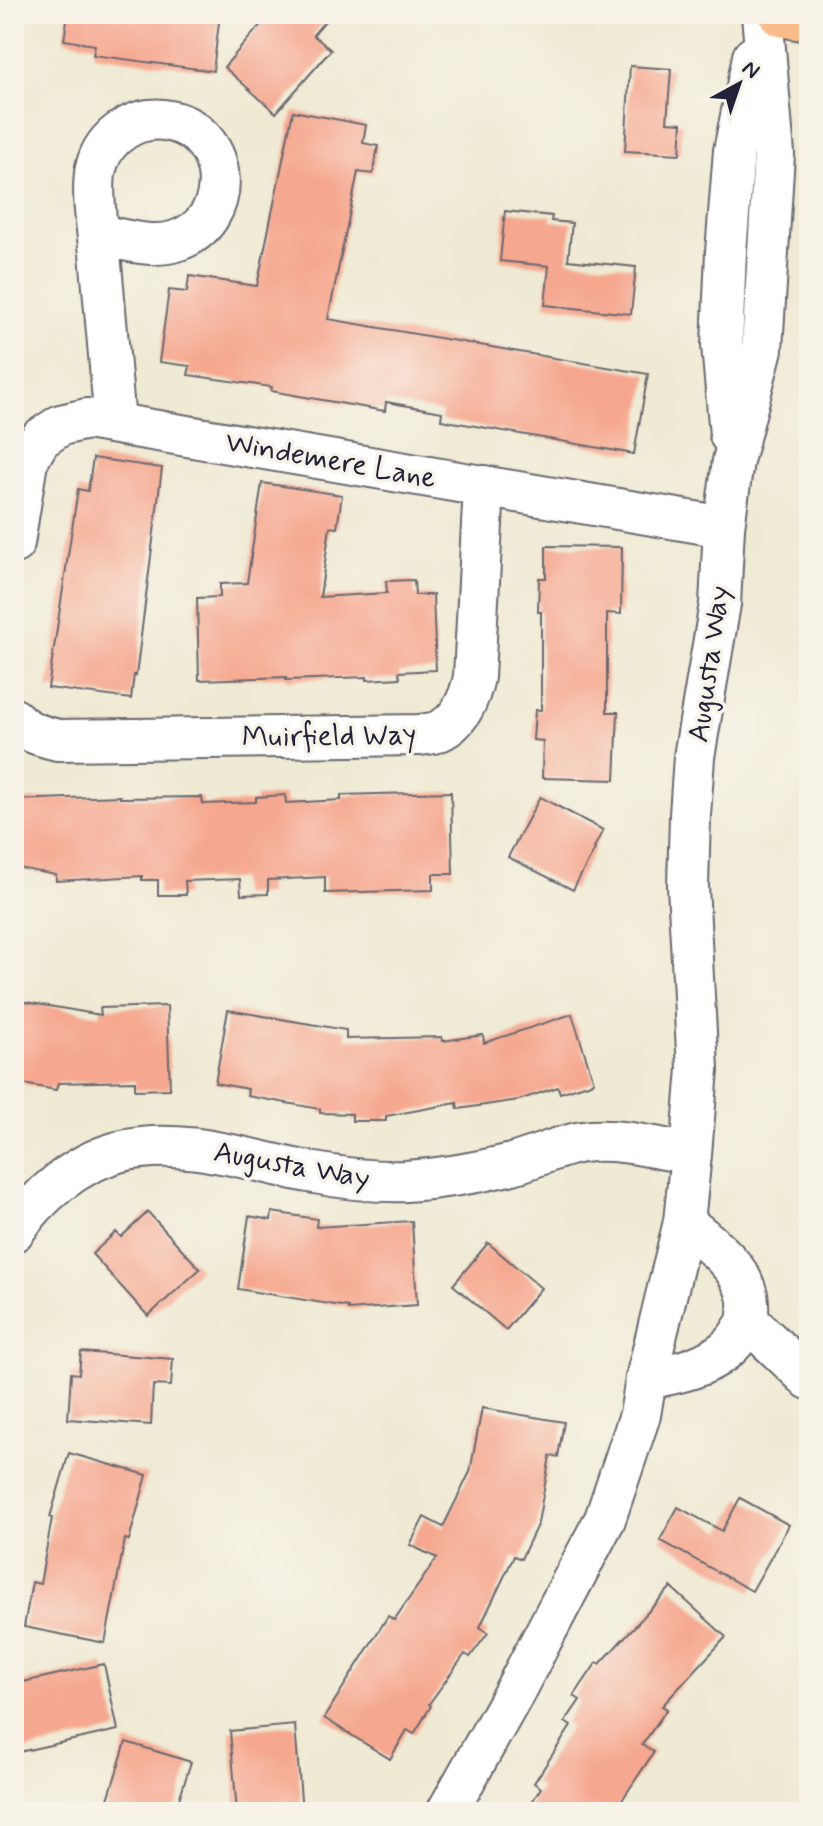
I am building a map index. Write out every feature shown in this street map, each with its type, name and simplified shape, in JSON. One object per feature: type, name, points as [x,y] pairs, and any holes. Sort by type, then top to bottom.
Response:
[{"type":"main road","points":[[781,14],[809,19]]},
{"type":"street","name":"Augusta Way","points":[[447,1812],[605,1519],[640,1415],[684,1222],[698,1069],[688,886],[690,815],[694,757],[720,604],[724,527],[733,461],[722,345],[726,252],[734,151],[762,14]]},
{"type":"street","points":[[98,235],[115,423]]},
{"type":"street","name":"Windemere Lane","points":[[14,536],[27,462],[40,439],[61,425],[87,419],[724,527]]},
{"type":"street","name":"Muirfield Way","points":[[14,719],[38,736],[58,740],[419,735],[437,732],[451,723],[463,708],[474,677],[484,486]]},
{"type":"street","name":"Augusta Way","points":[[14,1231],[46,1192],[80,1168],[116,1152],[161,1146],[207,1149],[309,1172],[357,1179],[405,1181],[507,1165],[584,1142],[627,1143],[691,1154]]},
{"type":"street","points":[[646,1379],[683,1373],[713,1358],[734,1342],[748,1321],[747,1294],[734,1269],[684,1222]]},
{"type":"street","points":[[748,1321],[809,1379]]},
{"type":"building","points":[[68,14],[220,14],[213,71],[93,55],[95,45],[64,40]]},
{"type":"building","points":[[270,14],[331,14],[313,35],[331,50],[276,113],[224,67]]},
{"type":"building","points":[[630,66],[671,69],[667,122],[682,123],[680,154],[625,151]]},
{"type":"building","points":[[293,111],[366,125],[363,143],[378,146],[373,174],[358,172],[328,319],[648,374],[634,454],[441,420],[442,412],[386,402],[385,411],[271,391],[272,387],[188,375],[190,366],[159,362],[169,290],[187,292],[189,276],[257,286]]},
{"type":"building","points":[[505,211],[552,216],[551,221],[572,223],[568,260],[636,267],[631,314],[545,305],[549,266],[500,261]]},
{"type":"building","points":[[93,458],[162,468],[131,699],[48,688],[78,489],[88,491]]},
{"type":"building","points":[[262,483],[342,495],[337,528],[330,527],[320,597],[387,593],[386,581],[414,580],[415,595],[433,595],[436,670],[399,672],[400,678],[367,680],[367,677],[286,680],[286,677],[199,680],[197,598],[220,597],[220,584],[247,583]]},
{"type":"building","points":[[546,546],[622,547],[621,614],[607,613],[607,712],[618,712],[615,780],[542,778],[543,741],[533,740],[535,710],[541,710],[539,578],[546,578]]},
{"type":"building","points":[[451,792],[453,874],[433,874],[433,890],[325,893],[325,877],[268,880],[268,894],[241,895],[240,879],[185,881],[186,895],[158,895],[158,880],[142,880],[142,876],[56,881],[56,875],[14,867],[14,800],[202,797],[203,804],[256,802],[256,797],[285,795],[286,803],[341,800],[341,795]]},
{"type":"building","points":[[540,797],[603,830],[573,890],[508,857]]},
{"type":"building","points":[[14,1000],[101,1015],[100,1008],[167,1006],[170,1089],[135,1090],[135,1081],[58,1083],[56,1090],[23,1084],[24,1079],[14,1077]]},
{"type":"building","points":[[228,1010],[346,1030],[346,1039],[442,1037],[443,1041],[483,1035],[484,1043],[572,1014],[594,1082],[560,1093],[558,1087],[519,1100],[458,1109],[457,1103],[386,1116],[386,1121],[352,1121],[352,1114],[320,1113],[320,1109],[247,1096],[248,1089],[215,1083]]},
{"type":"building","points":[[148,1212],[200,1269],[148,1316],[92,1254],[116,1232],[121,1237]]},
{"type":"building","points":[[272,1212],[317,1219],[316,1227],[412,1221],[417,1305],[348,1310],[348,1307],[238,1289],[249,1216],[271,1220]]},
{"type":"building","points":[[488,1243],[541,1288],[506,1330],[453,1285]]},
{"type":"building","points":[[81,1352],[173,1359],[171,1386],[153,1385],[151,1425],[68,1419],[71,1373],[79,1374]]},
{"type":"building","points":[[482,1408],[564,1422],[558,1457],[550,1456],[538,1523],[521,1559],[514,1556],[480,1627],[488,1633],[470,1657],[465,1654],[429,1704],[431,1706],[414,1734],[407,1730],[390,1759],[324,1718],[388,1616],[394,1620],[437,1558],[410,1545],[424,1517],[443,1527],[470,1472]]},
{"type":"building","points":[[69,1453],[147,1475],[129,1540],[125,1539],[105,1643],[24,1627],[32,1582],[40,1584],[50,1517]]},
{"type":"building","points":[[740,1498],[789,1525],[752,1591],[660,1540],[678,1507],[722,1531]]},
{"type":"building","points":[[671,1587],[726,1637],[662,1706],[667,1709],[642,1745],[654,1752],[614,1812],[525,1812],[541,1788],[534,1783],[571,1726],[565,1722],[580,1700],[574,1696],[597,1662],[600,1664]]},
{"type":"building","points":[[104,1664],[118,1730],[19,1752],[14,1729],[14,1684]]},
{"type":"building","points":[[295,1725],[302,1812],[237,1812],[230,1731]]},
{"type":"building","points":[[126,1742],[191,1762],[175,1812],[104,1812]]}]
